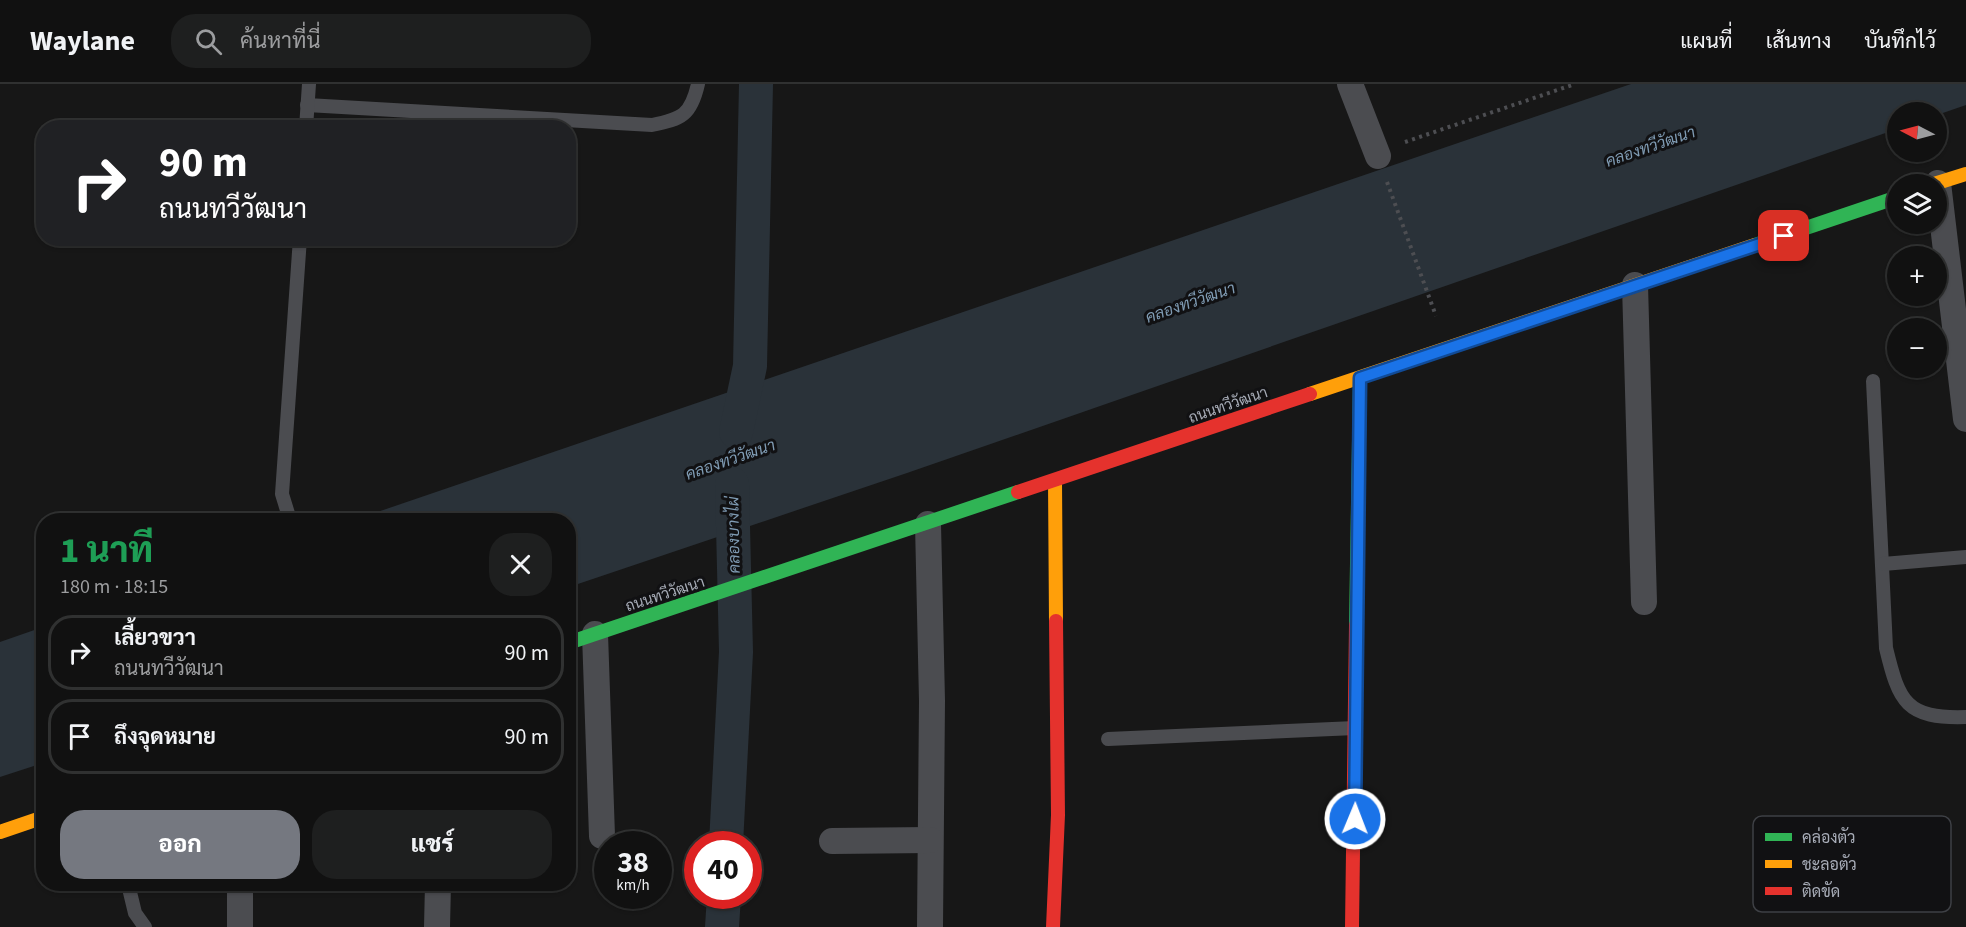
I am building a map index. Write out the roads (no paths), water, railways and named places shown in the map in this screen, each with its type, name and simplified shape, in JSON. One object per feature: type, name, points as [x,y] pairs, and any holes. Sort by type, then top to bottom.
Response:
[{"type":"main road","points":[[1947,180],[1966,174]]},
{"type":"main road","name":"ถนนทวีวัฒนา","points":[[576,640],[1887,201]]},
{"type":"main road","points":[[1352,927],[1360,378]]},
{"type":"main road","points":[[1053,927],[1058,815],[1055,481]]},
{"type":"main road","points":[[0,832],[36,821]]},
{"type":"street","points":[[1350,84],[1377,154]]},
{"type":"street","points":[[1942,234],[1966,419]]},
{"type":"street","points":[[1635,285],[1644,602]]},
{"type":"street","points":[[928,524],[932,701],[930,927]]},
{"type":"street","points":[[595,634],[602,831]]},
{"type":"street","points":[[832,841],[930,840]]},
{"type":"street","points":[[240,891],[240,927]]},
{"type":"street","points":[[437,927],[438,891]]},
{"type":"lane","points":[[306,120],[309,84]]},
{"type":"lane","points":[[576,121],[652,125],[684,116],[694,103],[698,84]]},
{"type":"lane","points":[[307,105],[566,120]]},
{"type":"lane","points":[[289,513],[282,494],[299,246]]},
{"type":"lane","points":[[1873,381],[1886,648],[1895,686],[1911,708],[1936,718],[1966,717]]},
{"type":"lane","points":[[1883,564],[1966,557]]},
{"type":"lane","points":[[1108,739],[1224,736],[1356,728]]},
{"type":"lane","points":[[130,891],[135,912],[145,927]]},
{"type":"water","name":"คลองทวีวัฒนา","points":[[1631,84],[1966,84],[1966,105],[1947,112],[1947,102],[1887,102],[1887,132],[907,473],[576,585],[576,513],[375,513]]},
{"type":"water","points":[[36,629],[36,765],[0,777],[0,642]]},
{"type":"waterway","name":"คลองบางไผ่","points":[[736,432],[750,366],[756,84]]},
{"type":"waterway","name":"คลองบางไผ่","points":[[727,831],[736,652],[732,484]]},
{"type":"waterway","name":"คลองบางไผ่","points":[[722,927],[723,909]]}]
